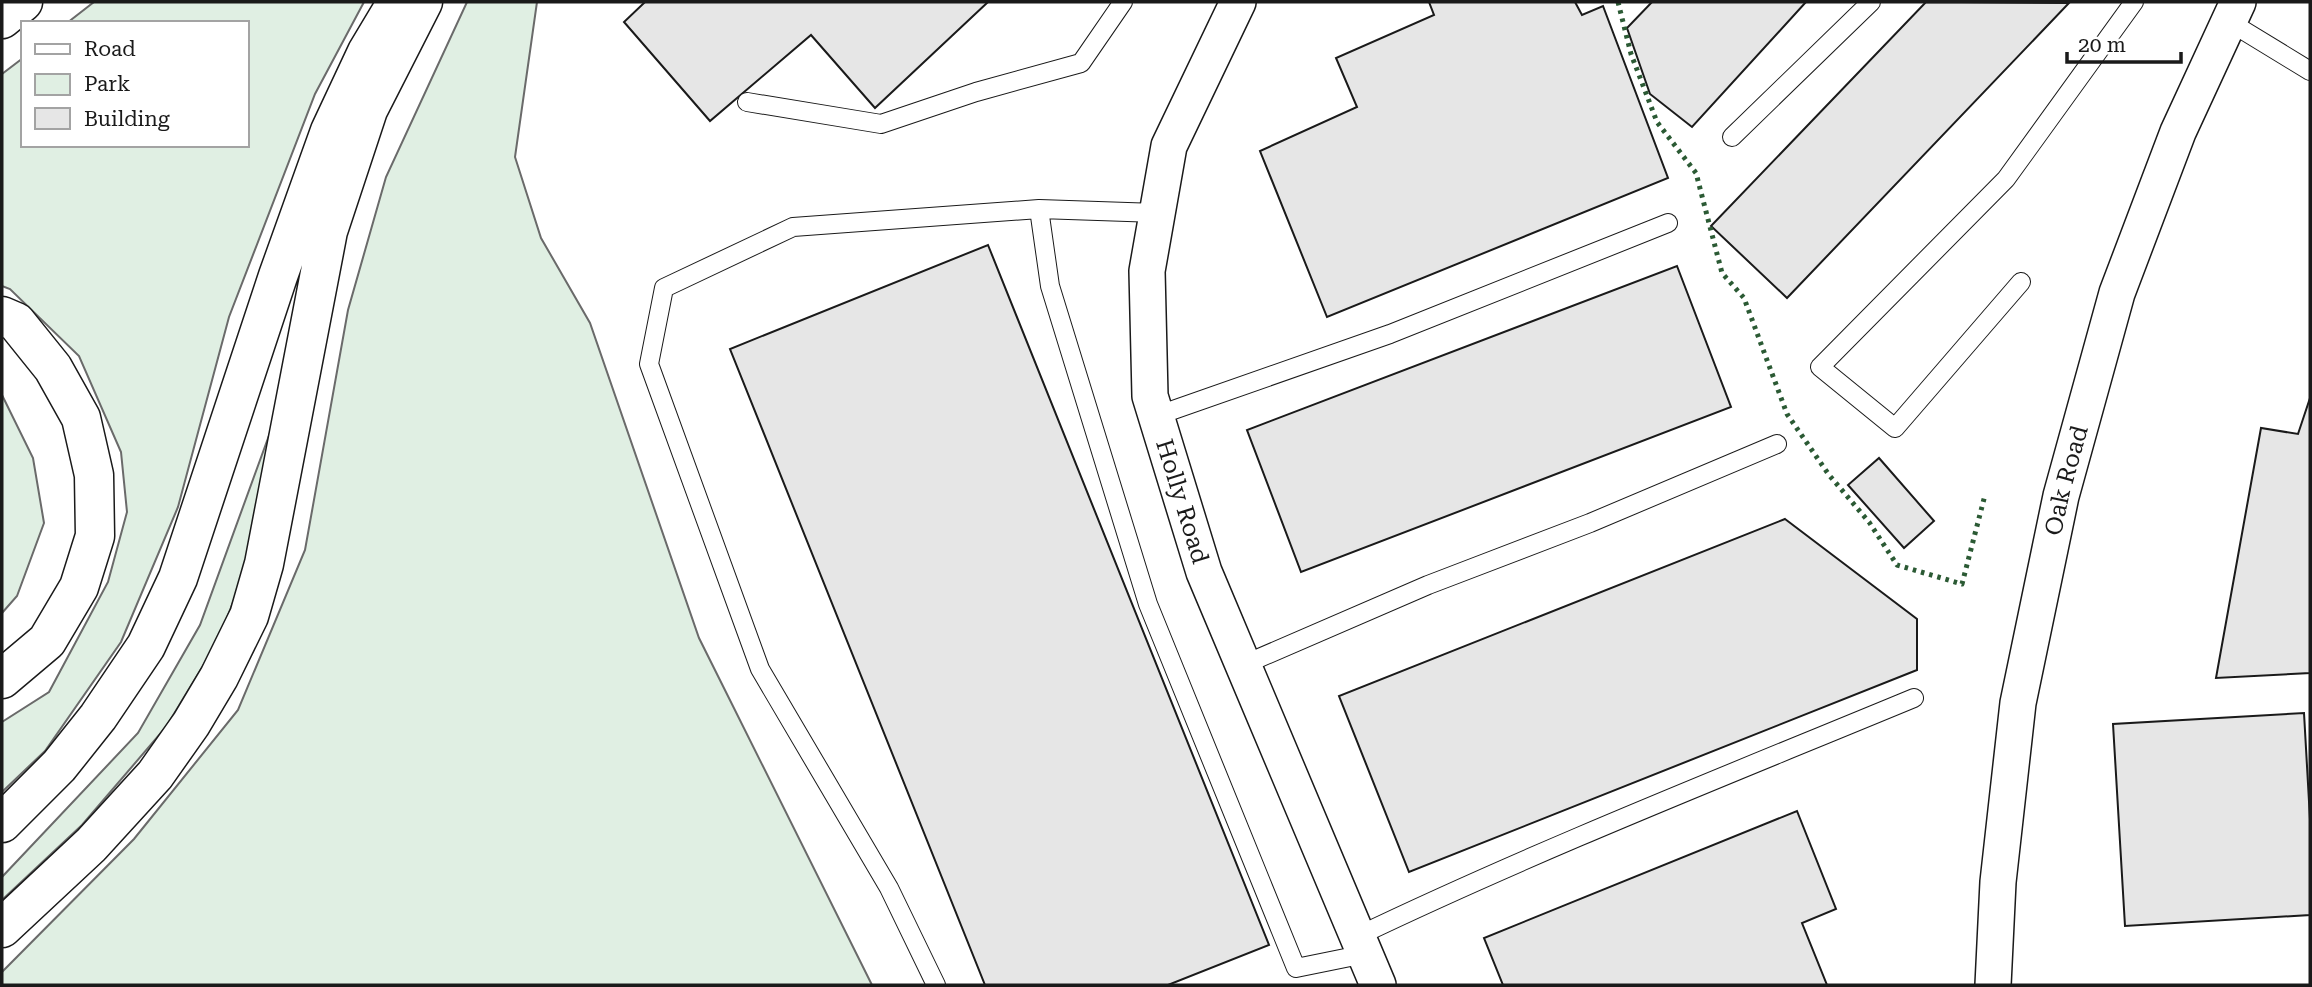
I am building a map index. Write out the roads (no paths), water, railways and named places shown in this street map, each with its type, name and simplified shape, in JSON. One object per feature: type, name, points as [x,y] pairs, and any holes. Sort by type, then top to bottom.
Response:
[{"type":"highway","points":[[2,19],[23,2]]},
{"type":"highway","points":[[2,823],[59,766],[146,646],[173,589],[211,484],[278,275],[330,131],[367,52],[397,2]]},
{"type":"highway","points":[[2,928],[91,845],[155,775],[219,677],[249,616],[264,564],[328,231],[369,110],[423,2]]},
{"type":"highway","points":[[2,316],[16,322],[53,368],[81,418],[94,475],[95,536],[79,587],[47,641],[2,679]]},
{"type":"street","name":"Holly Road","points":[[1238,2],[1169,146],[1147,271],[1150,396],[1204,572],[1378,985]]},
{"type":"street","name":"Oak Road","points":[[1993,985],[1998,882],[2018,703],[2061,496],[2117,293],[2178,132],[2233,11]]},
{"type":"lane","points":[[747,102],[881,124],[976,92],[1081,64],[1123,2]]},
{"type":"lane","points":[[1732,136],[1871,2]]},
{"type":"lane","points":[[2021,282],[1895,428],[1820,367],[2006,179],[2134,2]]},
{"type":"lane","points":[[2233,11],[2310,71]]},
{"type":"lane","points":[[1040,209],[1050,286],[1148,604],[1296,968],[1361,945],[1420,906],[1914,698]]},
{"type":"lane","points":[[936,985],[889,888],[760,669],[649,364],[664,288],[793,227],[1040,209],[1157,214]]},
{"type":"lane","points":[[1156,416],[1390,334],[1668,223]]},
{"type":"lane","points":[[1244,665],[1428,585],[1590,523],[1777,443]]}]
